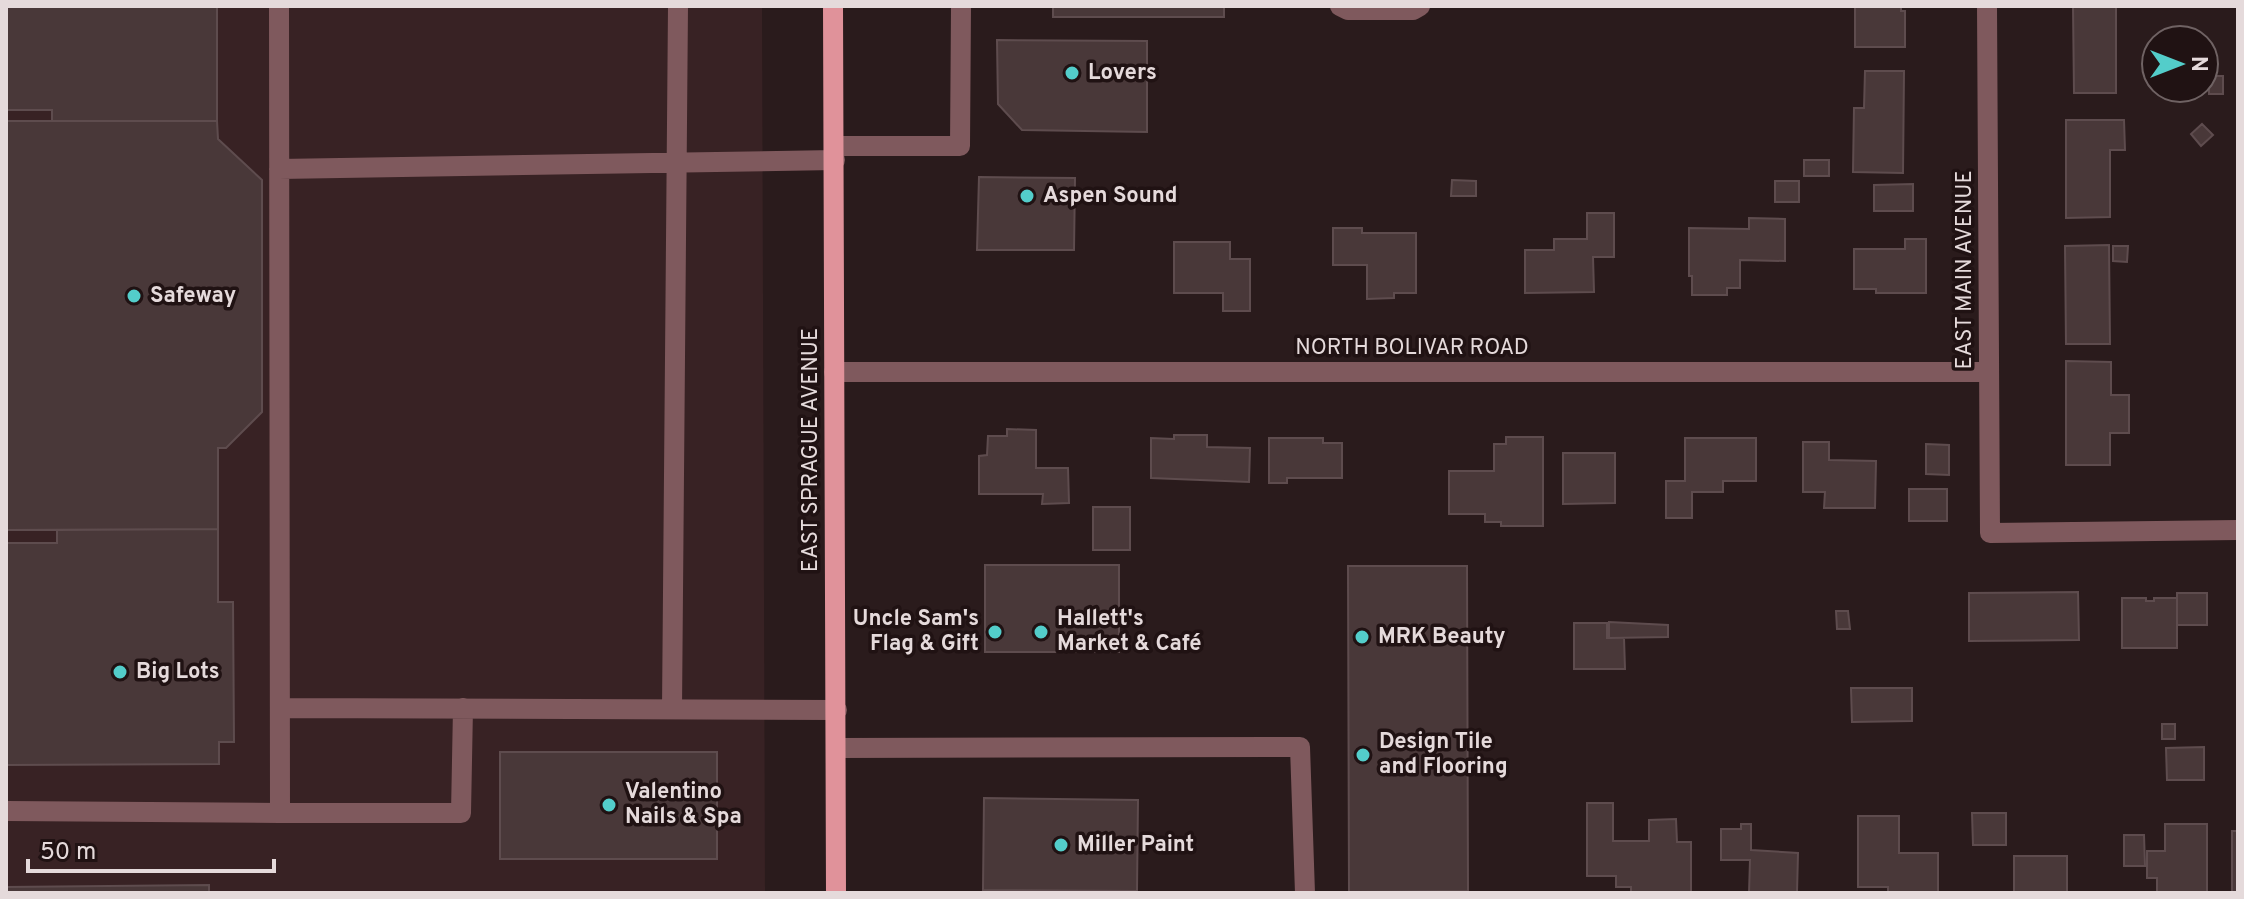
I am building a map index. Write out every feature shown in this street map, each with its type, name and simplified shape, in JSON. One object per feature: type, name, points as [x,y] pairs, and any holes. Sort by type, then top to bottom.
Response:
[{"type":"main road","name":"EAST SPRAGUE AVENUE","points":[[833,6],[836,893]]},
{"type":"street","points":[[279,6],[280,813]]},
{"type":"street","points":[[672,709],[678,6]]},
{"type":"street","points":[[279,169],[677,162],[960,146],[961,6]]},
{"type":"street","points":[[1340,6],[1348,10],[1413,10],[1420,6]]},
{"type":"street","name":"EAST MAIN AVENUE","points":[[1987,6],[1990,533],[2238,530]]},
{"type":"street","name":"NORTH BOLIVAR ROAD","points":[[834,372],[1989,372]]},
{"type":"street","points":[[280,708],[837,710]]},
{"type":"street","points":[[6,811],[461,813],[463,708]]},
{"type":"street","points":[[837,748],[1300,747],[1305,893]]},
{"type":"shaded area","points":[[6,6],[762,6],[765,893],[6,893]]},
{"type":"building","points":[[6,6],[217,6],[217,121],[52,121],[52,110],[6,110]]},
{"type":"building","points":[[1053,6],[1224,6],[1224,17],[1053,17]]},
{"type":"building","points":[[1855,6],[1901,6],[1901,11],[1905,11],[1905,47],[1855,47]]},
{"type":"building","points":[[2073,6],[2116,6],[2116,93],[2074,93]]},
{"type":"building","name":"Lovers","points":[[997,40],[1147,41],[1147,132],[1022,130],[998,104]]},
{"type":"building","points":[[1865,71],[1904,71],[1903,173],[1853,172],[1854,108],[1864,108]]},
{"type":"building","points":[[2220,76],[2223,76],[2223,94],[2220,94]]},
{"type":"building","points":[[2066,120],[2124,120],[2125,150],[2110,150],[2110,217],[2066,218]]},
{"type":"building","name":"Safeway","points":[[6,121],[217,121],[218,139],[262,180],[262,412],[226,448],[218,448],[218,529],[6,530]]},
{"type":"building","points":[[2202,124],[2213,135],[2201,146],[2191,134]]},
{"type":"building","points":[[1804,160],[1829,160],[1829,176],[1804,176]]},
{"type":"building","name":"Aspen Sound","points":[[979,177],[1075,178],[1074,250],[977,250]]},
{"type":"building","points":[[1452,180],[1476,181],[1476,196],[1451,196]]},
{"type":"building","points":[[1775,181],[1799,181],[1799,202],[1775,202]]},
{"type":"building","points":[[1913,184],[1913,211],[1874,211],[1874,185]]},
{"type":"building","points":[[1587,213],[1614,213],[1614,257],[1593,257],[1594,292],[1525,293],[1525,250],[1554,250],[1554,239],[1587,239]]},
{"type":"building","points":[[1749,218],[1785,219],[1785,261],[1740,260],[1740,288],[1727,288],[1727,295],[1692,295],[1689,228],[1749,229]]},
{"type":"building","points":[[1333,228],[1362,228],[1362,233],[1416,233],[1416,293],[1394,293],[1394,298],[1367,299],[1367,265],[1333,265]]},
{"type":"building","points":[[1905,239],[1926,239],[1926,293],[1876,293],[1876,289],[1854,289],[1854,249],[1905,249]]},
{"type":"building","points":[[1174,242],[1230,242],[1230,259],[1250,259],[1250,311],[1223,311],[1223,293],[1174,293]]},
{"type":"building","points":[[2109,245],[2110,344],[2066,344],[2065,246]]},
{"type":"building","points":[[2113,246],[2128,246],[2127,262],[2113,261]]},
{"type":"building","points":[[2066,361],[2111,362],[2111,395],[2129,395],[2129,433],[2110,433],[2110,465],[2066,465]]},
{"type":"building","points":[[1007,429],[1036,430],[1036,468],[1068,468],[1069,503],[1042,504],[1043,494],[979,494],[979,456],[987,455],[988,436],[1007,436]]},
{"type":"building","points":[[1174,435],[1207,435],[1207,447],[1250,448],[1249,482],[1151,478],[1151,438],[1174,439]]},
{"type":"building","points":[[1506,437],[1543,437],[1543,526],[1501,526],[1501,522],[1485,522],[1485,514],[1449,514],[1449,471],[1494,471],[1494,444],[1506,444]]},
{"type":"building","points":[[1269,438],[1323,438],[1323,443],[1342,443],[1342,478],[1287,478],[1287,483],[1269,483]]},
{"type":"building","points":[[1685,438],[1756,438],[1756,481],[1723,481],[1723,492],[1692,492],[1692,518],[1666,518],[1666,481],[1685,481]]},
{"type":"building","points":[[1803,442],[1829,442],[1829,460],[1876,461],[1875,508],[1824,508],[1825,492],[1803,492]]},
{"type":"building","points":[[1926,444],[1949,445],[1949,475],[1926,474]]},
{"type":"building","points":[[1563,453],[1615,453],[1615,503],[1563,504]]},
{"type":"building","points":[[1909,489],[1947,489],[1947,521],[1909,521]]},
{"type":"building","points":[[1093,507],[1130,507],[1130,550],[1093,550]]},
{"type":"building","name":"Big Lots","points":[[218,529],[218,602],[233,602],[234,742],[219,742],[219,764],[6,765],[6,543],[57,543],[57,530]]},
{"type":"building","points":[[985,565],[1119,565],[1119,652],[985,652]]},
{"type":"building","points":[[1348,566],[1467,566],[1468,891],[1349,892]]},
{"type":"building","points":[[2078,592],[2079,640],[1969,641],[1969,593]]},
{"type":"building","points":[[2177,593],[2207,593],[2207,625],[2177,625]]},
{"type":"building","points":[[2122,598],[2154,601],[2154,598],[2177,598],[2177,648],[2122,648]]},
{"type":"building","points":[[1836,611],[1848,611],[1850,629],[1837,629]]},
{"type":"building","points":[[1609,622],[1668,625],[1668,637],[1609,638]]},
{"type":"building","points":[[1574,623],[1607,623],[1607,638],[1624,638],[1625,669],[1574,669]]},
{"type":"building","points":[[1851,688],[1912,688],[1912,721],[1852,722]]},
{"type":"building","points":[[2162,724],[2175,724],[2175,739],[2162,739]]},
{"type":"building","points":[[2204,747],[2204,780],[2167,780],[2166,748]]},
{"type":"building","name":"Valentino Nails & Spa","points":[[500,752],[717,752],[717,859],[500,859]]},
{"type":"building","name":"Miller Paint","points":[[984,798],[1138,800],[1137,891],[983,890]]},
{"type":"building","points":[[1587,803],[1613,803],[1613,841],[1649,841],[1649,820],[1676,819],[1677,842],[1691,842],[1691,893],[1631,893],[1631,887],[1616,887],[1616,876],[1587,876]]},
{"type":"building","points":[[1972,813],[2006,813],[2006,845],[1973,845]]},
{"type":"building","points":[[1858,816],[1899,816],[1899,853],[1938,853],[1938,893],[1888,893],[1888,887],[1858,887]]},
{"type":"building","points":[[1741,824],[1751,824],[1751,850],[1798,853],[1797,893],[1749,893],[1750,860],[1721,860],[1721,829],[1741,829]]},
{"type":"building","points":[[2165,824],[2207,824],[2207,893],[2157,893],[2157,878],[2147,878],[2147,851],[2165,851]]},
{"type":"building","points":[[2232,831],[2238,831],[2238,893],[2232,893]]},
{"type":"building","points":[[2124,835],[2144,835],[2145,866],[2124,866]]},
{"type":"building","points":[[2014,856],[2067,856],[2067,893],[2014,893]]},
{"type":"building","points":[[209,885],[209,893],[6,893],[6,887]]},
{"type":"place","name":"Lovers","points":[[1072,73]]},
{"type":"place","name":"Aspen Sound","points":[[1027,196]]},
{"type":"place","name":"Safeway","points":[[134,296]]},
{"type":"place","name":"Uncle Sam's Flag & Gift","points":[[995,632]]},
{"type":"place","name":"Hallett's Market & Café","points":[[1041,632]]},
{"type":"place","name":"MRK Beauty","points":[[1362,637]]},
{"type":"place","name":"Big Lots","points":[[120,672]]},
{"type":"place","name":"Design Tile and Flooring","points":[[1363,755]]},
{"type":"place","name":"Valentino Nails & Spa","points":[[609,805]]},
{"type":"place","name":"Miller Paint","points":[[1061,845]]}]
